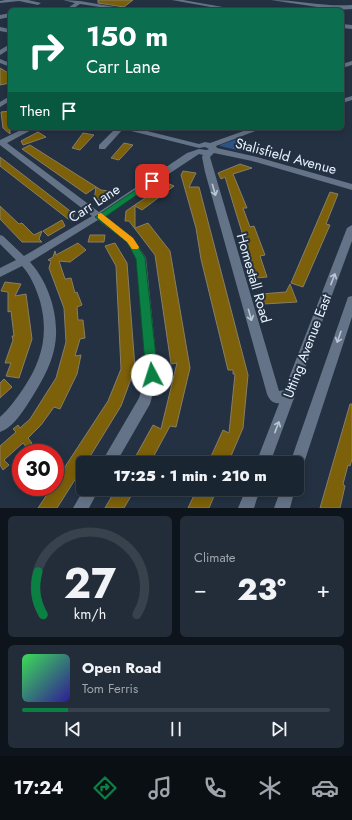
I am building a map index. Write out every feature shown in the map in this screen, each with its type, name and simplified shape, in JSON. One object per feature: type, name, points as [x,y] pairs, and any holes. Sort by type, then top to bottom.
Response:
[{"type":"street","points":[[0,2],[19,0],[38,3]]},
{"type":"street","points":[[32,7],[43,0]]},
{"type":"street","points":[[65,0],[109,8]]},
{"type":"street","points":[[174,0],[224,8]]},
{"type":"street","points":[[205,5],[210,0]]},
{"type":"street","points":[[273,0],[337,8],[352,7]]},
{"type":"street","points":[[71,8],[80,2]]},
{"type":"street","points":[[27,130],[0,142],[130,240],[141,258],[152,375],[145,400],[112,456]]},
{"type":"street","points":[[102,147],[118,130]]},
{"type":"street","name":"Stalisfield Avenue","points":[[134,130],[206,149],[254,159],[352,187]]},
{"type":"street","name":"Carr Lane","points":[[0,273],[100,217],[190,155],[254,130]]},
{"type":"street","name":"Homestall Road","points":[[206,149],[209,172],[273,394],[276,398],[289,395]]},
{"type":"street","name":"Utting Avenue East","points":[[266,456],[352,228]]},
{"type":"street","points":[[0,238],[34,275],[42,291],[49,319],[50,342],[43,365],[28,394],[0,426]]},
{"type":"street","name":"Utting Avenue East","points":[[299,456],[352,300]]},
{"type":"street","points":[[81,508],[88,496]]},
{"type":"street","points":[[246,508],[250,496]]},
{"type":"street","points":[[282,508],[286,496]]},
{"type":"shaded area","points":[[237,139],[241,151],[220,146],[220,145]]},
{"type":"building","points":[[98,0],[133,0],[124,7],[98,3]]},
{"type":"building","points":[[0,68],[8,73],[8,83],[0,85]]},
{"type":"building","points":[[8,111],[8,130],[10,130],[10,134],[3,128],[1,112]]},
{"type":"building","points":[[38,132],[46,137],[23,145],[21,141]]},
{"type":"building","points":[[83,133],[94,135],[80,150],[72,148]]},
{"type":"building","points":[[124,143],[133,145],[119,160],[111,158]]},
{"type":"building","points":[[30,145],[101,190],[109,191],[109,200],[94,200],[96,187],[86,194],[22,149]]},
{"type":"building","points":[[0,157],[74,214],[72,222],[0,166]]},
{"type":"building","points":[[240,164],[252,168],[233,174],[247,208],[243,208],[250,227],[254,226],[265,255],[260,256],[267,277],[256,278],[225,177],[221,179],[218,173]]},
{"type":"building","points":[[183,171],[196,173],[189,187],[199,187],[248,375],[243,428],[231,456],[211,456],[223,430],[229,433],[235,374],[233,374],[233,370],[228,370],[201,259],[196,228],[181,175]]},
{"type":"building","points":[[167,183],[174,186],[142,210],[135,206],[135,228],[148,223],[170,251],[190,368],[176,427],[170,426],[154,456],[136,456],[153,425],[161,429],[177,363],[171,364],[155,255],[129,221],[125,221],[126,211]]},
{"type":"building","points":[[330,192],[338,194],[326,224],[330,225],[303,287],[291,283]]},
{"type":"building","points":[[0,206],[19,224],[22,223],[34,235],[42,231],[39,239],[42,242],[22,242],[0,219]]},
{"type":"building","points":[[62,220],[65,226],[48,236],[43,231]]},
{"type":"building","points":[[90,235],[105,235],[104,242],[88,242]]},
{"type":"building","points":[[78,243],[86,250],[70,262],[59,261],[65,279],[71,278],[75,293],[77,292],[82,305],[77,307],[78,320],[83,320],[85,338],[80,339],[75,356],[81,355],[77,374],[60,409],[54,407],[41,425],[28,438],[32,443],[12,444],[12,453],[4,460],[9,465],[3,470],[0,465],[0,446],[16,432],[13,429],[18,425],[20,428],[30,419],[56,378],[66,342],[64,308],[49,268],[51,261],[48,260],[53,257],[55,251],[56,255]]},
{"type":"building","points":[[115,243],[127,263],[135,368],[121,406],[90,456],[76,456],[76,478],[57,508],[38,508],[46,496],[64,496],[64,468],[108,401],[121,369],[116,266],[105,246]]},
{"type":"building","points":[[5,282],[21,284],[15,296],[26,294],[32,339],[19,378],[6,376],[11,363],[5,363],[13,340],[12,336],[14,336],[11,311],[8,312],[8,292],[1,291]]},
{"type":"building","points":[[290,284],[297,302],[264,304],[261,294],[286,292]]},
{"type":"building","points":[[4,379],[12,387],[0,398],[0,383]]},
{"type":"building","points":[[350,404],[352,404],[352,459],[350,466],[348,465],[343,484],[345,486],[340,508],[320,508]]},
{"type":"building","points":[[112,496],[131,496],[124,508],[105,508]]},
{"type":"building","points":[[194,496],[214,496],[209,508],[188,508]]},
{"type":"slow traffic","points":[[101,216],[100,217],[130,240],[135,247]]},
{"type":"route","points":[[152,181],[100,217],[130,240],[137,249],[141,258],[152,375]]}]
